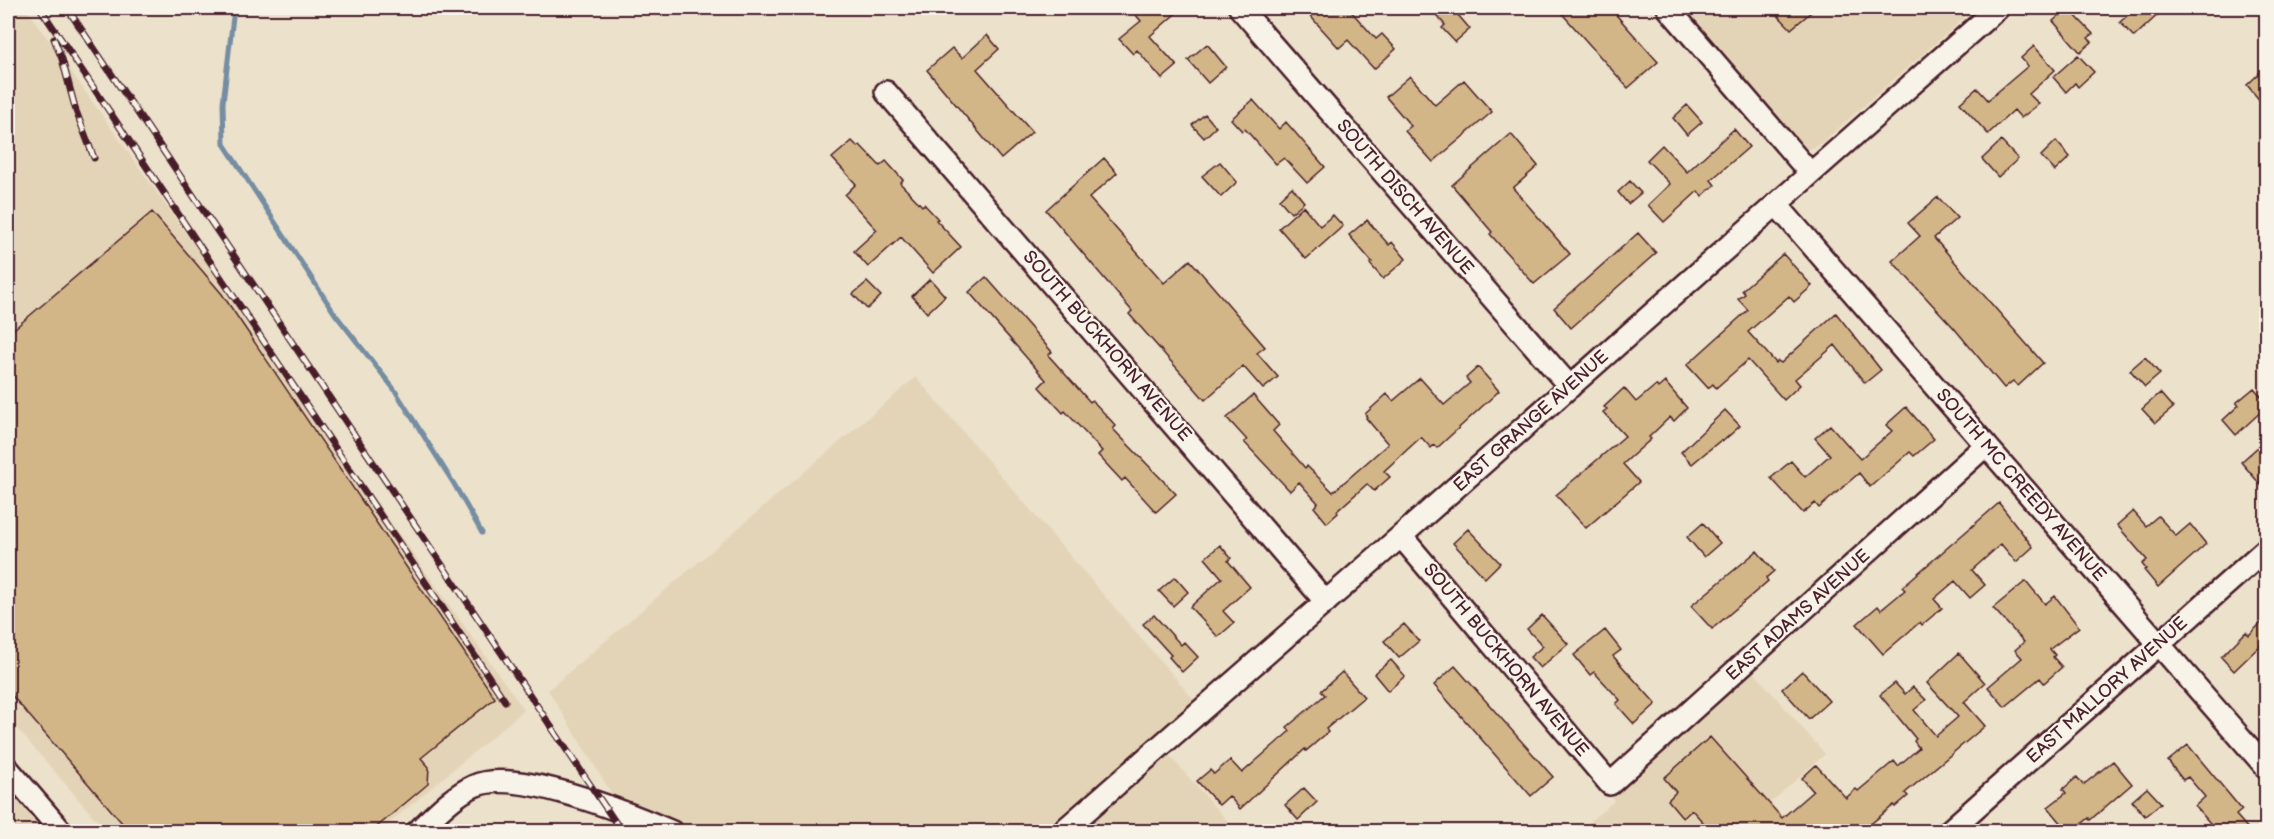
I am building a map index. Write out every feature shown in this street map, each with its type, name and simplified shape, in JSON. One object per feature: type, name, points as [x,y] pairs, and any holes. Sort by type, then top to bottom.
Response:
[{"type":"street","name":"SOUTH DISCH AVENUE","points":[[1240,8],[1570,387]]},
{"type":"street","points":[[1668,8],[1810,173]]},
{"type":"street","name":"EAST GRANGE AVENUE","points":[[1062,831],[1326,602],[1998,8]]},
{"type":"street","name":"SOUTH BUCKHORN AVENUE","points":[[886,92],[1326,602]]},
{"type":"street","name":"SOUTH MC CREEDY AVENUE","points":[[1776,204],[2266,766]]},
{"type":"street","name":"EAST ADAMS AVENUE","points":[[1610,784],[1986,446]]},
{"type":"street","name":"SOUTH BUCKHORN AVENUE","points":[[1401,536],[1610,784]]},
{"type":"street","name":"EAST MALLORY AVENUE","points":[[1948,831],[2266,549]]},
{"type":"street","points":[[8,769],[62,831]]},
{"type":"street","points":[[417,831],[459,794],[475,785],[489,781],[526,784],[559,792],[626,812],[672,831]]},
{"type":"shaded area","points":[[8,8],[26,8],[524,710],[380,831],[106,831],[8,718]]},
{"type":"shaded area","points":[[1681,8],[1976,8],[1818,146],[1809,149],[1801,146]]},
{"type":"shaded area","points":[[916,377],[1195,701],[1155,739],[1236,831],[685,831],[618,804],[548,690]]},
{"type":"shaded area","points":[[1753,671],[1825,754],[1769,804],[1792,831],[1578,832],[1614,801],[1610,795]]},
{"type":"shaded area","points":[[8,769],[62,831],[8,831]]},
{"type":"building","points":[[1142,8],[1182,8],[1150,36],[1177,66],[1162,79],[1137,50],[1133,54],[1119,39],[1141,21],[1135,14]]},
{"type":"building","points":[[1303,8],[1348,8],[1376,39],[1382,34],[1396,49],[1374,69],[1348,40],[1339,48]]},
{"type":"building","points":[[1430,8],[1452,8],[1470,29],[1455,42],[1442,28],[1445,25]]},
{"type":"building","points":[[1557,8],[1610,8],[1658,62],[1628,88]]},
{"type":"building","points":[[1771,8],[1816,8],[1791,29]]},
{"type":"building","points":[[2068,8],[2093,34],[2088,38],[2092,42],[2080,52],[2053,21]]},
{"type":"building","points":[[2136,8],[2165,8],[2134,37],[2120,22]]},
{"type":"building","points":[[987,35],[999,49],[977,69],[1032,132],[1001,159],[927,70],[952,48],[962,58]]},
{"type":"building","points":[[1207,44],[1226,67],[1208,83],[1188,60]]},
{"type":"building","points":[[2034,46],[2055,70],[2029,94],[2039,104],[2021,118],[2014,110],[1988,134],[1960,103],[1977,88],[1988,100],[2028,66],[2021,58]]},
{"type":"building","points":[[2078,55],[2094,72],[2078,87],[2075,83],[2066,92],[2053,77]]},
{"type":"building","points":[[2266,67],[2266,108],[2247,85]]},
{"type":"building","points":[[1410,76],[1435,105],[1464,80],[1492,112],[1433,162],[1405,131],[1411,126],[1386,97]]},
{"type":"building","points":[[1253,100],[1279,129],[1286,122],[1325,167],[1307,183],[1284,158],[1276,164],[1245,129],[1242,131],[1231,119]]},
{"type":"building","points":[[1687,105],[1702,122],[1687,135],[1673,118]]},
{"type":"building","points":[[1205,114],[1216,127],[1204,138],[1192,125]]},
{"type":"building","points":[[1734,129],[1749,147],[1711,180],[1715,185],[1702,196],[1698,191],[1664,222],[1648,205],[1670,184],[1647,160],[1662,145],[1687,172]]},
{"type":"building","points":[[1511,134],[1538,166],[1513,188],[1570,254],[1534,284],[1490,234],[1492,232],[1452,185]]},
{"type":"building","points":[[852,141],[858,147],[860,145],[880,166],[886,161],[903,180],[900,183],[922,206],[924,204],[961,247],[933,273],[901,237],[868,267],[854,251],[877,230],[845,195],[856,184],[832,158]]},
{"type":"building","points":[[2001,141],[2018,159],[1998,177],[1982,159]]},
{"type":"building","points":[[2056,141],[2070,157],[2055,171],[2041,156]]},
{"type":"building","points":[[1104,158],[1117,173],[1089,198],[1164,283],[1190,260],[1265,347],[1257,353],[1278,377],[1263,389],[1243,366],[1205,400],[1129,314],[1132,311],[1046,210]]},
{"type":"building","points":[[1220,162],[1237,182],[1221,197],[1202,176]]},
{"type":"building","points":[[1630,181],[1641,193],[1628,204],[1618,192]]},
{"type":"building","points":[[1292,187],[1304,202],[1291,213],[1279,199]]},
{"type":"building","points":[[1938,197],[1957,218],[1934,238],[2043,363],[2018,386],[2013,381],[2004,388],[1954,328],[1892,261],[1920,236],[1908,223]]},
{"type":"building","points":[[1303,206],[1320,226],[1333,215],[1343,226],[1306,259],[1279,228]]},
{"type":"building","points":[[152,212],[222,294],[495,698],[421,758],[429,767],[428,784],[372,831],[129,831],[8,691],[8,334]]},
{"type":"building","points":[[1367,220],[1389,245],[1392,242],[1406,259],[1383,279],[1349,235]]},
{"type":"building","points":[[1638,233],[1656,253],[1571,328],[1554,308]]},
{"type":"building","points":[[1783,254],[1812,286],[1794,302],[1789,296],[1748,332],[1776,363],[1778,361],[1781,363],[1836,313],[1881,370],[1865,383],[1835,345],[1795,379],[1800,385],[1784,400],[1748,360],[1716,388],[1713,384],[1708,388],[1687,365],[1748,310],[1738,299],[1745,294],[1742,290]]},
{"type":"building","points":[[986,277],[1052,352],[1048,355],[1090,402],[1092,400],[1116,426],[1113,429],[1176,494],[1156,512],[1125,478],[1122,481],[1098,455],[1102,451],[1039,387],[1046,380],[969,292]]},
{"type":"building","points":[[930,279],[945,296],[927,313],[912,296]]},
{"type":"building","points":[[867,282],[881,296],[867,309],[853,294]]},
{"type":"building","points":[[2145,357],[2160,374],[2145,387],[2130,370]]},
{"type":"building","points":[[1478,367],[1499,391],[1437,448],[1434,445],[1431,448],[1421,437],[1384,471],[1390,477],[1374,491],[1367,484],[1327,523],[1314,507],[1318,503],[1299,482],[1290,491],[1244,442],[1247,440],[1227,418],[1253,395],[1279,425],[1273,431],[1305,468],[1307,466],[1333,492],[1388,444],[1365,414],[1387,394],[1393,401],[1420,378],[1444,405],[1470,383],[1466,378]]},
{"type":"building","points":[[1665,382],[1687,408],[1674,421],[1670,417],[1649,437],[1651,439],[1623,464],[1639,482],[1586,528],[1556,495],[1625,436],[1603,412],[1607,409],[1604,407],[1624,388],[1636,402],[1656,385],[1658,388]]},
{"type":"building","points":[[2254,388],[2266,402],[2266,407],[2236,435],[2223,420],[2239,405],[2236,403]]},
{"type":"building","points":[[2160,393],[2173,408],[2155,423],[2142,409]]},
{"type":"building","points":[[1906,407],[1934,439],[1914,456],[1910,452],[1870,487],[1859,473],[1819,508],[1815,503],[1803,513],[1771,478],[1791,461],[1805,477],[1830,455],[1815,438],[1830,425],[1860,459],[1892,431],[1886,425]]},
{"type":"building","points":[[1725,410],[1740,426],[1692,464],[1681,452]]},
{"type":"building","points":[[2266,440],[2266,491],[2241,462]]},
{"type":"building","points":[[1999,503],[2033,547],[2016,562],[2001,544],[1972,570],[1985,585],[1970,598],[1955,581],[1934,599],[1942,608],[1922,625],[1920,622],[1883,654],[1857,624],[1878,606],[1881,610],[1905,590],[1902,587]]},
{"type":"building","points":[[2133,511],[2146,526],[2158,516],[2176,536],[2190,524],[2206,544],[2158,587],[2144,570],[2146,569],[2142,564],[2147,560],[2117,525]]},
{"type":"building","points":[[1703,523],[1720,543],[1704,557],[1687,537]]},
{"type":"building","points":[[1468,529],[1500,563],[1485,578],[1453,543]]},
{"type":"building","points":[[1220,545],[1231,558],[1228,561],[1250,587],[1223,611],[1234,623],[1218,637],[1190,607],[1222,578],[1205,558]]},
{"type":"building","points":[[1757,551],[1774,571],[1766,578],[1768,581],[1712,629],[1691,606]]},
{"type":"building","points":[[1175,577],[1188,592],[1173,606],[1159,591]]},
{"type":"building","points":[[2026,581],[2045,604],[2055,596],[2079,627],[2050,649],[2055,655],[2053,657],[2062,667],[2044,683],[2040,678],[2005,707],[1988,687],[2022,658],[2015,650],[2024,642],[1993,608]]},
{"type":"building","points":[[1154,615],[1181,645],[1184,642],[1198,657],[1182,672],[1169,657],[1171,655],[1143,624]]},
{"type":"building","points":[[1542,615],[1568,644],[1540,668],[1530,657],[1543,646],[1527,629]]},
{"type":"building","points":[[2266,618],[2266,640],[2234,671],[2221,657],[2246,632],[2249,635]]},
{"type":"building","points":[[1404,624],[1419,641],[1399,658],[1384,641]]},
{"type":"building","points":[[1605,630],[1621,650],[1613,656],[1656,704],[1634,724],[1616,704],[1620,700],[1594,672],[1590,675],[1574,655]]},
{"type":"building","points":[[1959,653],[1985,683],[1964,702],[1985,726],[1905,793],[1908,796],[1862,831],[1711,831],[1692,810],[1683,818],[1668,800],[1676,792],[1664,778],[1710,737],[1782,818],[1813,791],[1802,778],[1816,765],[1846,798],[1894,761],[1898,766],[1919,748],[1914,741],[1916,739],[1880,695],[1895,683],[1905,694],[1913,687],[1926,700],[1914,710],[1936,736],[1958,717],[1927,683]]},
{"type":"building","points":[[1391,660],[1405,676],[1388,691],[1374,674]]},
{"type":"building","points":[[1455,666],[1553,777],[1531,796],[1434,685]]},
{"type":"building","points":[[1802,671],[1829,701],[1809,719],[1782,689]]},
{"type":"building","points":[[1342,672],[1364,697],[1326,729],[1328,732],[1306,751],[1305,749],[1240,809],[1229,796],[1219,805],[1197,781],[1210,770],[1214,774],[1230,760],[1242,773],[1290,731],[1287,727],[1325,695],[1321,691]]},
{"type":"building","points":[[2188,745],[2242,810],[2236,815],[2250,831],[2217,831],[2195,806],[2205,797],[2188,777],[2183,780],[2168,761]]},
{"type":"building","points":[[2113,761],[2132,784],[2090,820],[2089,818],[2073,831],[2068,831],[2048,807],[2066,793],[2063,789],[2077,777],[2083,785]]},
{"type":"building","points":[[1304,788],[1317,802],[1298,820],[1285,805]]},
{"type":"building","points":[[2147,788],[2161,803],[2145,816],[2132,801]]},
{"type":"waterway","points":[[234,8],[223,103],[224,144],[335,314],[394,389],[482,533]]},
{"type":"railway","points":[[40,8],[505,701]]},
{"type":"railway","points":[[67,8],[622,832]]},
{"type":"railway","points":[[54,39],[62,59],[76,111],[94,158]]}]
